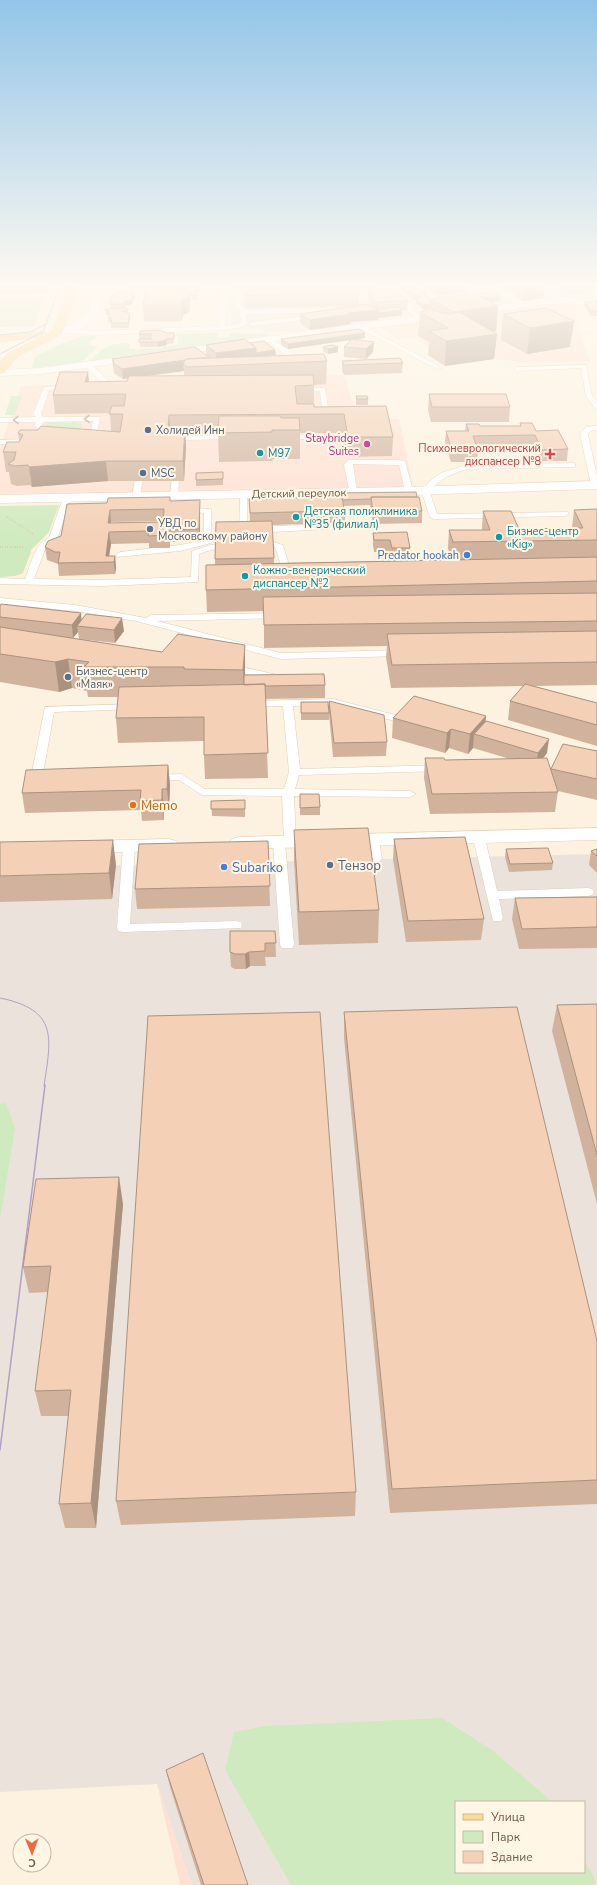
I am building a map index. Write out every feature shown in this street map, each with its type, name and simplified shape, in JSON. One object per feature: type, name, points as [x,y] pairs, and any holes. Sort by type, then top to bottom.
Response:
[{"type":"street","points":[[0,372],[38,371]]},
{"type":"street","name":"Детский переулок","points":[[0,499],[136,496],[164,502],[243,494],[409,491],[596,485]]},
{"type":"street","points":[[224,843],[285,842],[374,850],[479,838],[597,834]]},
{"type":"street","points":[[66,847],[185,844]]},
{"type":"lane","points":[[97,371],[106,383],[111,386]]},
{"type":"lane","points":[[585,371],[589,396],[597,407]]},
{"type":"lane","points":[[92,387],[111,386],[120,388]]},
{"type":"lane","points":[[0,442],[37,441],[41,419],[37,414],[46,388],[78,387]]},
{"type":"lane","points":[[277,437],[330,437],[323,389],[292,390]]},
{"type":"lane","points":[[0,420],[97,419],[92,441],[77,441]]},
{"type":"lane","points":[[596,485],[584,434],[589,429],[597,428]]},
{"type":"lane","points":[[177,447],[178,438],[246,437]]},
{"type":"lane","points":[[136,496],[142,459]]},
{"type":"lane","points":[[354,492],[348,465],[351,462],[402,463],[409,491]]},
{"type":"lane","points":[[565,514],[434,517],[425,490],[430,484],[450,471],[466,466],[572,465]]},
{"type":"lane","points":[[120,555],[180,548],[208,542],[208,511],[164,502],[175,481]]},
{"type":"lane","points":[[0,581],[102,583],[196,580],[195,553],[210,548],[243,544],[243,494]]},
{"type":"lane","points":[[29,581],[39,554],[46,543],[53,540],[68,498]]},
{"type":"lane","points":[[244,530],[325,527]]},
{"type":"lane","points":[[262,529],[263,541],[279,545],[286,569]]},
{"type":"lane","points":[[0,601],[75,608],[136,618],[281,656],[415,653]]},
{"type":"lane","points":[[136,618],[287,616]]},
{"type":"lane","points":[[218,665],[285,679]]},
{"type":"lane","points":[[240,704],[333,702],[399,719]]},
{"type":"lane","points":[[288,703],[295,772],[288,793],[285,842],[288,945]]},
{"type":"lane","points":[[51,782],[36,782],[49,708],[144,706]]},
{"type":"lane","points":[[295,772],[452,768]]},
{"type":"lane","points":[[143,778],[181,777],[202,792],[410,794]]},
{"type":"lane","points":[[479,838],[497,918]]},
{"type":"lane","points":[[129,846],[123,928],[236,925]]},
{"type":"lane","points":[[492,895],[588,892]]},
{"type":"path","points":[[6,517],[46,543]]},
{"type":"shaded area","points":[[344,375],[358,420],[399,419],[413,487],[0,495],[0,447],[21,386]]},
{"type":"shaded area","points":[[597,854],[597,1885],[192,1885],[157,1784],[0,1792],[0,868]]},
{"type":"shaded area","points":[[157,1784],[192,1885],[180,1885]]},
{"type":"green space","points":[[11,396],[22,396],[15,415],[5,415]]},
{"type":"green space","points":[[47,421],[70,421],[82,424],[79,436],[43,439]]},
{"type":"green space","points":[[59,505],[49,532],[32,549],[23,573],[15,576],[0,577],[0,506]]},
{"type":"green space","points":[[6,1103],[15,1128],[0,1220],[0,1104]]},
{"type":"green space","points":[[442,1718],[492,1750],[548,1798],[550,1801],[455,1801],[455,1873],[585,1873],[585,1862],[594,1877],[595,1885],[291,1885],[225,1770],[234,1732],[265,1726]]},
{"type":"building","points":[[60,372],[88,372],[85,382],[127,381],[129,376],[313,375],[314,385],[295,386],[297,404],[314,404],[314,407],[386,406],[393,437],[348,437],[344,414],[169,415],[168,427],[185,428],[183,461],[106,461],[29,467],[28,465],[15,466],[8,464],[14,460],[16,452],[3,452],[7,442],[19,442],[23,435],[18,433],[20,430],[38,430],[41,426],[120,432],[123,414],[109,414],[112,406],[124,406],[126,394],[53,395]]},
{"type":"building","points":[[429,394],[506,394],[510,407],[432,407]]},
{"type":"building","points":[[356,396],[367,396],[368,399],[357,399]]},
{"type":"building","points":[[219,416],[281,416],[281,418],[299,418],[300,430],[218,433]]},
{"type":"building","points":[[520,423],[532,423],[536,431],[558,430],[568,449],[542,450],[535,435],[473,436],[478,450],[452,451],[446,431],[469,431],[466,424],[479,424],[480,426],[521,426]]},
{"type":"building","points":[[223,472],[223,479],[196,480],[196,473]]},
{"type":"building","points":[[416,492],[417,497],[371,497],[371,499],[342,500],[339,493]]},
{"type":"building","points":[[170,497],[170,501],[200,500],[199,529],[170,530],[170,535],[148,536],[149,531],[109,532],[106,556],[115,556],[114,562],[58,563],[60,552],[55,552],[45,547],[48,541],[61,536],[67,504],[107,503],[108,498]],"holes":[[[164,509],[163,522],[108,523],[110,510]]]},
{"type":"building","points":[[342,497],[345,515],[333,515],[332,511],[250,513],[249,499]]},
{"type":"building","points":[[371,497],[419,497],[422,511],[373,512]]},
{"type":"building","points":[[597,509],[597,540],[453,542],[449,530],[490,530],[483,511],[511,511],[519,529],[583,528],[574,510]]},
{"type":"building","points":[[272,521],[274,558],[215,559],[216,522]]},
{"type":"building","points":[[407,532],[410,548],[392,548],[390,540],[374,540],[373,533]]},
{"type":"building","points":[[597,557],[597,581],[206,590],[206,565]]},
{"type":"building","points":[[597,593],[597,621],[264,625],[263,597]]},
{"type":"building","points":[[1,604],[81,613],[72,625],[0,617]]},
{"type":"building","points":[[86,614],[122,618],[114,630],[77,626]]},
{"type":"building","points":[[0,627],[162,652],[178,634],[245,645],[243,670],[184,669],[184,667],[84,667],[89,662],[68,659],[55,662],[0,654]]},
{"type":"building","points":[[597,631],[597,662],[392,665],[387,634]]},
{"type":"building","points":[[324,674],[325,685],[244,685],[244,675]]},
{"type":"building","points":[[265,684],[268,753],[204,755],[204,717],[116,718],[119,687]]},
{"type":"building","points":[[525,684],[597,703],[597,725],[510,701]]},
{"type":"building","points":[[414,696],[486,716],[470,734],[451,729],[447,733],[393,718]]},
{"type":"building","points":[[329,701],[384,715],[387,742],[334,743]]},
{"type":"building","points":[[301,702],[328,702],[329,713],[301,713]]},
{"type":"building","points":[[486,721],[549,739],[538,753],[474,734]]},
{"type":"building","points":[[563,744],[597,751],[597,779],[551,769]]},
{"type":"building","points":[[425,758],[444,758],[445,760],[547,758],[558,792],[432,794]]},
{"type":"building","points":[[168,765],[167,789],[162,789],[162,800],[140,801],[141,790],[22,793],[26,770]]},
{"type":"building","points":[[300,794],[319,794],[320,807],[300,808]]},
{"type":"building","points":[[245,800],[245,809],[211,809],[211,801]]},
{"type":"building","points":[[368,828],[379,910],[299,912],[294,830]]},
{"type":"building","points":[[465,837],[484,919],[408,921],[394,839]]},
{"type":"building","points":[[113,840],[109,873],[0,876],[0,842]]},
{"type":"building","points":[[268,841],[270,886],[135,889],[139,844]]},
{"type":"building","points":[[548,848],[553,863],[510,864],[506,849]]},
{"type":"building","points":[[597,849],[597,856],[591,851]]},
{"type":"building","points":[[597,897],[597,927],[522,929],[515,898]]},
{"type":"building","points":[[230,931],[275,931],[276,943],[265,943],[265,951],[235,954],[230,952]]},
{"type":"building","points":[[597,1004],[597,1155],[557,1005]]},
{"type":"building","points":[[517,1007],[597,1341],[597,1480],[392,1489],[344,1012]]},
{"type":"building","points":[[320,1012],[356,1492],[116,1501],[148,1016]]},
{"type":"building","points":[[119,1177],[91,1503],[59,1504],[71,1390],[35,1391],[51,1266],[23,1267],[36,1179]]},
{"type":"building","points":[[203,1753],[248,1885],[204,1885],[166,1770]]},
{"type":"tram line","points":[[0,998],[19,1003],[33,1010],[42,1018],[47,1028],[49,1040],[44,1086]]},
{"type":"tram line","points":[[0,1450],[45,1085]]},
{"type":"place","name":"Холидей Инн","points":[[148,430]]},
{"type":"place","name":"Staybridge Suites","points":[[367,444]]},
{"type":"place","name":"M97","points":[[260,453]]},
{"type":"place","name":"Психоневрологический диспансер №8","points":[[550,454]]},
{"type":"place","name":"MSC","points":[[143,473]]},
{"type":"place","name":"Детская поликлиника №35 (филиал)","points":[[296,517]]},
{"type":"place","name":"УВД по Московскому району","points":[[150,529]]},
{"type":"place","name":"Бизнес-центр «Kig»","points":[[499,537]]},
{"type":"place","name":"Predator hookah","points":[[467,555]]},
{"type":"place","name":"Кожно-венерический диспансер №2","points":[[245,576]]},
{"type":"place","name":"Бизнес-центр «Маяк»","points":[[68,677]]},
{"type":"place","name":"Memo","points":[[133,805]]},
{"type":"place","name":"Тензор","points":[[330,865]]},
{"type":"place","name":"Subariko","points":[[224,867]]}]
